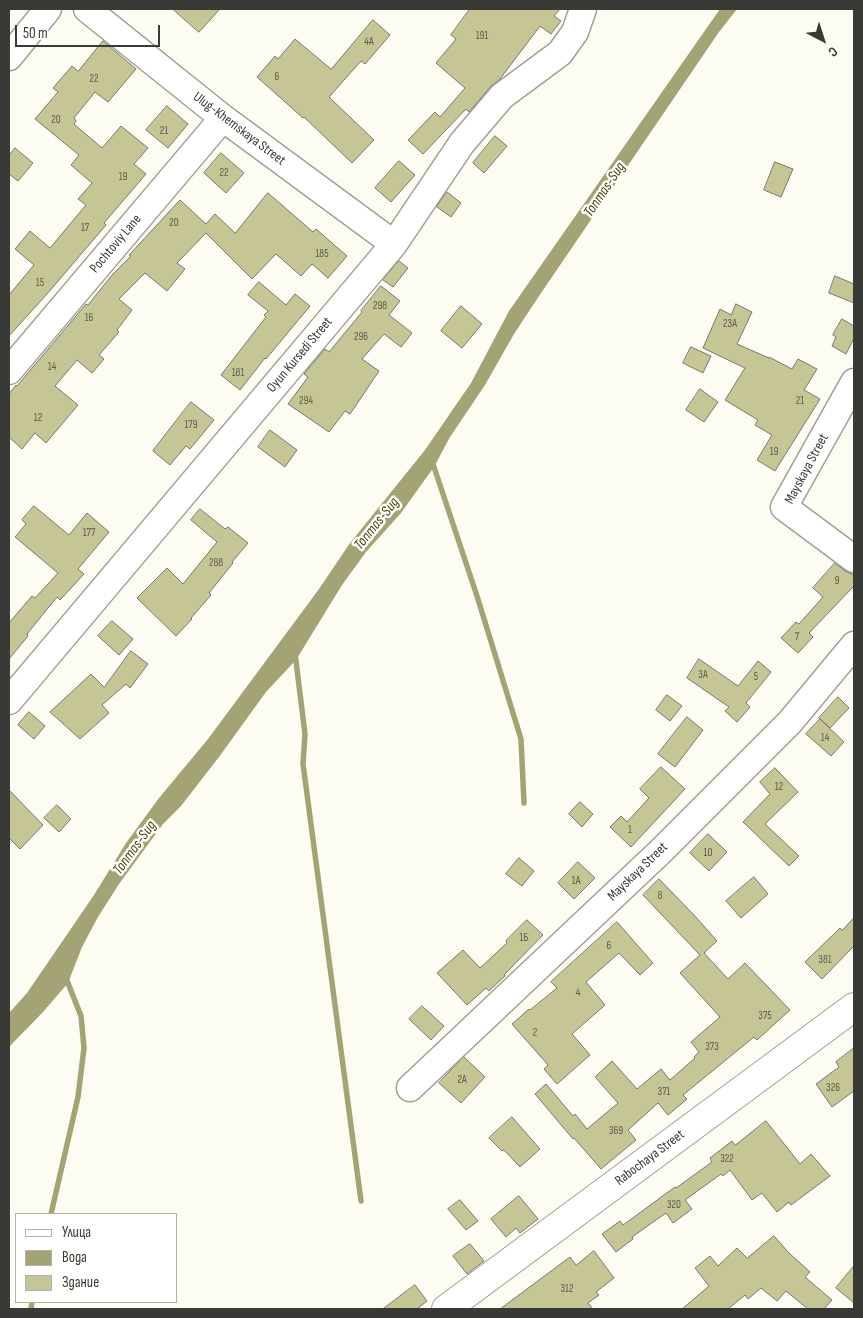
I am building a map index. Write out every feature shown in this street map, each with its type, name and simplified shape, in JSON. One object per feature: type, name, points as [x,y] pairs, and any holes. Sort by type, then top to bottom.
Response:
[{"type":"main road","name":"Rabochaya Street","points":[[446,1309],[854,1007]]},
{"type":"street","points":[[9,57],[48,9]]},
{"type":"street","name":"Ulug-Khemskaya Street","points":[[87,9],[223,118],[394,244]]},
{"type":"street","name":"Oyun Kursedi Street","points":[[9,701],[394,244],[462,143],[502,96],[560,53],[575,32],[583,9]]},
{"type":"street","name":"Pochtoviy Lane","points":[[9,371],[223,118]]},
{"type":"street","name":"Mayskaya Street","points":[[854,382],[784,507],[854,559]]},
{"type":"street","name":"Mayskaya Street","points":[[410,1088],[661,851],[790,722],[854,645]]},
{"type":"water","name":"Tonmas-Sug","points":[[720,9],[737,9],[719,32],[539,296],[514,334],[485,385],[450,437],[434,467],[401,513],[366,552],[342,585],[296,660],[266,692],[219,757],[181,806],[163,824],[119,884],[82,947],[68,983],[9,1047],[9,1013],[27,993],[94,895],[126,843],[159,798],[208,739],[319,589],[350,543],[425,450],[471,383],[509,311]]},
{"type":"building","points":[[173,9],[220,9],[199,32]]},
{"type":"building","points":[[470,9],[560,9],[554,16],[561,21],[551,34],[540,26],[500,79],[491,86],[469,112],[466,109],[423,154],[408,140],[435,112],[440,117],[465,88],[436,63],[456,39],[451,35]]},
{"type":"building","points":[[373,20],[390,35],[365,64],[361,61],[329,97],[374,140],[352,163],[304,117],[257,77],[275,56],[278,59],[295,39],[331,69]]},
{"type":"building","points":[[103,41],[136,69],[108,102],[95,92],[74,118],[76,121],[74,124],[102,148],[121,126],[148,148],[134,164],[146,174],[104,223],[106,225],[9,336],[9,295],[34,265],[15,249],[30,231],[50,248],[86,205],[78,199],[92,183],[71,165],[79,155],[35,119],[58,92],[53,88],[72,66],[78,71]]},
{"type":"building","points":[[167,106],[188,124],[168,148],[146,130]]},
{"type":"building","points":[[495,136],[507,146],[484,173],[473,163]]},
{"type":"building","points":[[15,148],[33,163],[18,181],[9,174],[9,156]]},
{"type":"building","points":[[221,153],[244,173],[226,193],[204,173]]},
{"type":"building","points":[[399,161],[415,175],[391,202],[375,188]]},
{"type":"building","points":[[775,162],[793,169],[781,197],[764,190]]},
{"type":"building","points":[[447,192],[461,203],[451,217],[437,207]]},
{"type":"building","points":[[268,193],[313,232],[316,229],[347,256],[328,278],[312,264],[301,276],[276,254],[252,279],[206,233],[177,263],[185,269],[167,291],[145,273],[119,299],[132,310],[117,330],[119,332],[99,355],[104,359],[92,373],[77,360],[55,386],[78,405],[46,443],[35,433],[22,449],[9,437],[9,394],[86,304],[88,305],[112,275],[131,256],[129,255],[180,200],[206,224],[215,214],[235,233]]},
{"type":"building","points":[[399,261],[408,268],[393,287],[383,280]]},
{"type":"building","points":[[835,276],[854,284],[854,303],[829,293]]},
{"type":"building","points":[[259,282],[286,305],[295,294],[310,306],[240,390],[221,375],[266,317],[264,315],[268,311],[248,295]]},
{"type":"building","points":[[381,286],[400,301],[389,315],[412,333],[401,347],[384,334],[362,359],[379,371],[350,414],[345,411],[329,432],[288,404],[308,377],[304,374],[325,349],[329,352]]},
{"type":"building","points":[[736,304],[752,312],[737,344],[792,369],[798,359],[817,369],[804,390],[820,399],[775,471],[757,460],[772,435],[755,425],[758,420],[725,400],[745,368],[703,348],[720,309],[731,315]]},
{"type":"building","points":[[461,306],[482,324],[462,348],[441,331]]},
{"type":"building","points":[[842,319],[854,326],[854,338],[846,354],[832,346],[836,337],[833,335]]},
{"type":"building","points":[[691,347],[711,356],[703,373],[683,363]]},
{"type":"building","points":[[700,389],[718,402],[704,422],[686,410]]},
{"type":"building","points":[[191,402],[214,420],[190,449],[186,446],[170,465],[153,451]]},
{"type":"building","points":[[270,430],[297,450],[285,467],[258,447]]},
{"type":"building","points":[[34,506],[69,535],[87,513],[109,532],[78,569],[84,574],[60,600],[57,597],[9,659],[9,623],[32,596],[35,598],[58,573],[15,537],[26,524],[22,520]]},
{"type":"building","points":[[200,509],[225,529],[228,527],[248,543],[209,593],[211,595],[176,636],[137,598],[167,568],[183,584],[217,542],[191,520]]},
{"type":"building","points":[[835,563],[854,575],[854,586],[809,633],[813,637],[798,653],[781,638],[796,622],[799,624],[823,597],[813,588]]},
{"type":"building","points":[[112,621],[133,639],[119,655],[98,636]]},
{"type":"building","points":[[131,651],[148,664],[130,688],[126,684],[102,705],[109,713],[80,739],[50,712],[91,674],[104,687]]},
{"type":"building","points":[[699,659],[738,686],[758,661],[771,672],[746,703],[750,707],[737,722],[725,711],[729,707],[687,678]]},
{"type":"building","points":[[667,695],[682,706],[670,721],[656,710]]},
{"type":"building","points":[[838,697],[849,708],[830,728],[819,718]]},
{"type":"building","points":[[29,712],[45,726],[34,739],[18,725]]},
{"type":"building","points":[[687,717],[703,730],[675,767],[658,754]]},
{"type":"building","points":[[820,719],[844,742],[831,756],[806,734]]},
{"type":"building","points":[[661,767],[685,789],[631,847],[610,827],[621,816],[627,822],[649,798],[640,789]]},
{"type":"building","points":[[775,768],[798,792],[765,824],[799,856],[789,866],[743,822],[770,794],[760,782]]},
{"type":"building","points":[[9,790],[43,825],[20,849],[9,838]]},
{"type":"building","points":[[580,802],[593,814],[582,827],[569,814]]},
{"type":"building","points":[[57,805],[71,819],[59,832],[44,818]]},
{"type":"building","points":[[708,834],[727,852],[709,871],[690,853]]},
{"type":"building","points":[[519,858],[534,871],[522,886],[506,874]]},
{"type":"building","points":[[578,862],[595,878],[574,899],[558,883]]},
{"type":"building","points":[[754,877],[768,894],[741,918],[726,901]]},
{"type":"building","points":[[659,879],[717,941],[704,953],[728,979],[745,963],[790,1010],[757,1040],[754,1037],[683,1095],[687,1099],[668,1115],[658,1103],[628,1130],[636,1140],[601,1169],[535,1094],[546,1084],[573,1116],[575,1114],[587,1129],[618,1103],[595,1077],[612,1061],[637,1089],[661,1069],[670,1080],[695,1058],[699,1052],[691,1042],[720,1017],[680,973],[700,955],[643,895]]},
{"type":"building","points":[[854,918],[854,946],[822,979],[805,962],[840,928],[842,930]]},
{"type":"building","points":[[527,920],[543,935],[489,991],[486,988],[467,1005],[437,973],[463,950],[480,968],[507,943],[506,941]]},
{"type":"building","points":[[617,922],[653,963],[640,975],[619,953],[586,982],[605,1005],[572,1034],[590,1055],[557,1084],[544,1069],[548,1065],[512,1024],[557,988],[551,982]]},
{"type":"building","points":[[422,1006],[444,1026],[431,1040],[409,1019]]},
{"type":"building","points":[[854,1048],[854,1091],[832,1107],[816,1084],[839,1067],[836,1062]]},
{"type":"building","points":[[464,1057],[485,1077],[461,1103],[439,1083]]},
{"type":"building","points":[[512,1117],[540,1149],[520,1167],[489,1138]]},
{"type":"building","points":[[766,1121],[800,1164],[811,1154],[830,1176],[791,1205],[789,1202],[777,1212],[762,1193],[752,1200],[730,1170],[723,1176],[721,1174],[685,1200],[692,1209],[673,1223],[666,1213],[632,1237],[633,1239],[616,1252],[602,1234],[620,1221],[623,1225],[712,1162],[710,1158],[732,1141],[735,1145]]},
{"type":"building","points":[[519,1196],[538,1219],[520,1233],[516,1228],[506,1237],[491,1219]]},
{"type":"building","points":[[460,1200],[478,1221],[466,1230],[448,1209]]},
{"type":"building","points":[[774,1236],[810,1272],[805,1277],[832,1300],[824,1309],[808,1309],[786,1291],[777,1301],[761,1288],[748,1299],[745,1295],[728,1309],[682,1309],[709,1286],[695,1268],[710,1256],[718,1266],[737,1248],[747,1258]]},
{"type":"building","points":[[470,1244],[484,1261],[467,1274],[453,1256]]},
{"type":"building","points":[[594,1251],[614,1278],[596,1292],[599,1295],[588,1303],[593,1309],[500,1309],[570,1257],[576,1265]]},
{"type":"building","points":[[854,1266],[854,1303],[836,1288]]},
{"type":"building","points":[[415,1285],[427,1301],[417,1309],[383,1309]]},
{"type":"waterway","points":[[432,461],[477,596],[521,739],[524,803]]},
{"type":"waterway","points":[[295,653],[305,734],[303,764],[361,1201]]},
{"type":"waterway","points":[[51,1213],[78,1097],[84,1048],[81,1016],[66,978]]},
{"type":"waterway","points":[[31,1309],[32,1303]]}]
